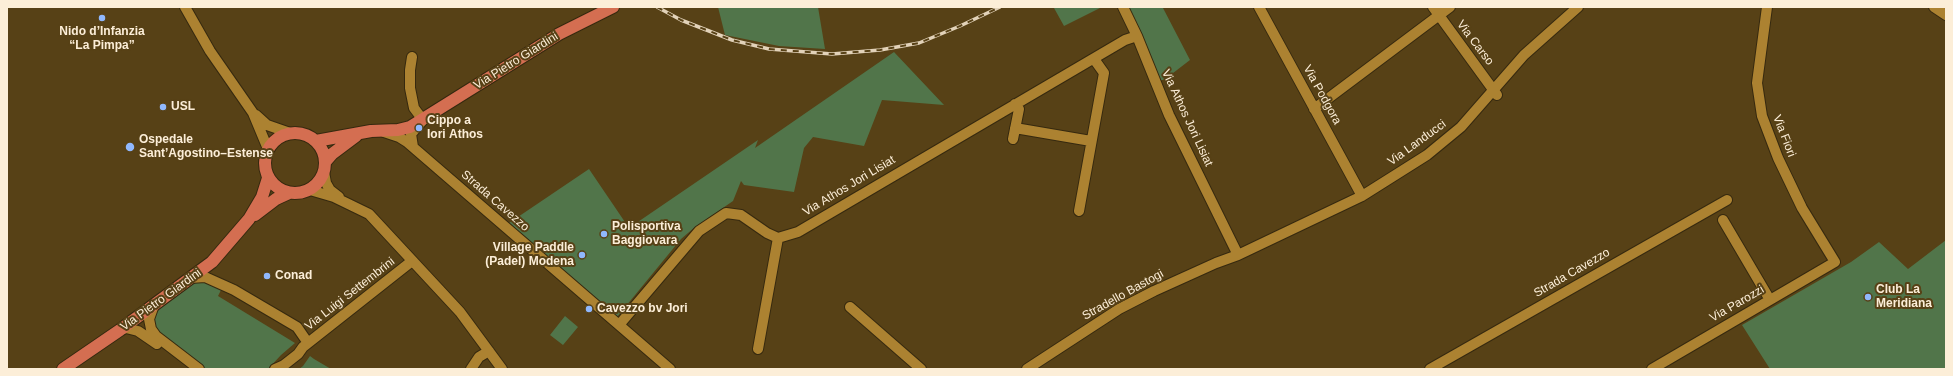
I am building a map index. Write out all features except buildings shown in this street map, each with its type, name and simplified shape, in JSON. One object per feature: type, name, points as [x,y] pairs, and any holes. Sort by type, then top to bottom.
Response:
[{"type":"main road","name":"Via Pietro Giardini","points":[[316,141],[360,133],[398,130],[410,127],[559,34],[613,7]]},
{"type":"main road","points":[[268,149],[277,138],[290,133],[307,136],[316,141],[322,150],[324,167]]},
{"type":"main road","points":[[310,190],[319,182],[324,167],[332,154],[360,133]]},
{"type":"main road","name":"Via Pietro Giardini","points":[[63,369],[120,330],[212,262],[249,219],[262,197],[268,178],[265,164],[268,149]]},
{"type":"main road","points":[[268,178],[278,189],[289,193]]},
{"type":"main road","name":"Via Pietro Giardini","points":[[249,219],[276,199],[289,193],[301,193],[310,190]]},
{"type":"street","points":[[185,7],[210,51],[253,113],[268,149]]},
{"type":"street","points":[[1123,7],[1137,36]]},
{"type":"street","name":"Via Podgora","points":[[1259,7],[1362,196]]},
{"type":"street","points":[[1314,109],[1436,11],[1450,7]]},
{"type":"street","name":"Via Landucci","points":[[1238,255],[1362,196],[1427,155],[1451,136],[1495,92],[1524,55],[1578,7]]},
{"type":"street","name":"Via Fiori","points":[[1767,7],[1757,83],[1762,116],[1778,158],[1802,208],[1835,262]]},
{"type":"street","points":[[1934,7],[1946,16]]},
{"type":"street","name":"Via Carso","points":[[1436,11],[1495,92]]},
{"type":"street","name":"Via Athos Jori Lisiat","points":[[778,238],[798,232],[1125,40],[1137,36],[1168,115],[1238,255]]},
{"type":"street","points":[[412,57],[410,88],[414,108],[423,120],[411,134],[413,147]]},
{"type":"street","points":[[1079,211],[1104,73],[1094,59]]},
{"type":"street","points":[[1013,139],[1019,109],[1015,104]]},
{"type":"street","points":[[253,113],[267,125],[290,133]]},
{"type":"street","points":[[1015,128],[1092,142]]},
{"type":"street","name":"Strada Cavezzo","points":[[380,131],[399,136],[413,147],[670,369]]},
{"type":"street","points":[[324,167],[326,183],[330,190],[350,205]]},
{"type":"street","points":[[310,190],[369,214],[460,312],[502,369]]},
{"type":"street","name":"Strada Cavezzo","points":[[1430,369],[1727,200]]},
{"type":"street","points":[[619,325],[699,231],[726,213],[741,215],[767,233],[778,238],[758,349]]},
{"type":"street","points":[[1723,220],[1770,300]]},
{"type":"street","name":"Stradello Bastogi","points":[[1027,369],[1119,309],[1216,262],[1238,255]]},
{"type":"street","name":"Via Luigi Settembrini","points":[[276,368],[284,365],[298,354],[306,345],[412,261]]},
{"type":"street","name":"Via Parozzi","points":[[1652,369],[1835,262]]},
{"type":"street","points":[[190,278],[204,277],[217,281],[297,326],[306,345]]},
{"type":"street","points":[[154,305],[149,319],[150,329],[156,336],[198,369]]},
{"type":"street","points":[[850,307],[921,369]]},
{"type":"street","points":[[120,330],[126,328],[138,330],[191,369]]},
{"type":"street","points":[[471,369],[479,357],[489,351]]},
{"type":"green space","points":[[718,7],[818,7],[825,49],[779,46],[725,35]]},
{"type":"green space","points":[[1102,7],[1064,26],[1054,8]]},
{"type":"green space","points":[[1128,7],[1165,7],[1163,8],[1190,60],[1164,80],[1160,80]]},
{"type":"green space","name":"Polisportiva Baggiovara","points":[[894,52],[944,105],[882,100],[864,146],[813,137],[804,148],[794,192],[744,185],[741,181],[733,201],[695,227],[681,239],[617,317],[509,223],[589,169],[629,228],[758,140],[755,148]]},
{"type":"green space","name":"Club La Meridiana","points":[[1946,240],[1946,369],[1770,369],[1742,325],[1851,262],[1879,242],[1908,269]]},
{"type":"green space","points":[[196,281],[203,281],[221,290],[218,296],[295,343],[268,369],[202,369],[153,327],[155,312],[159,307]]},
{"type":"green space","points":[[565,316],[578,327],[563,345],[550,335]]},
{"type":"green space","points":[[310,356],[314,359],[331,369],[299,369]]},
{"type":"railway","points":[[657,7],[681,20],[732,40],[769,49],[832,54],[880,50],[919,43],[1000,7]]},
{"type":"place","name":"Nido d’Infanzia “La Pimpa”","points":[[102,18]]},
{"type":"place","name":"USL","points":[[163,107]]},
{"type":"place","name":"Cippo a Iori Athos","points":[[419,128]]},
{"type":"place","name":"Ospedale Sant’Agostino–Estense","points":[[130,147]]},
{"type":"place","name":"Polisportiva Baggiovara","points":[[604,234]]},
{"type":"place","name":"Village Paddle (Padel) Modena","points":[[582,255]]},
{"type":"place","name":"Conad","points":[[267,276]]},
{"type":"place","name":"Club La Meridiana","points":[[1868,297]]},
{"type":"place","name":"Cavezzo bv Jori","points":[[589,309]]}]
